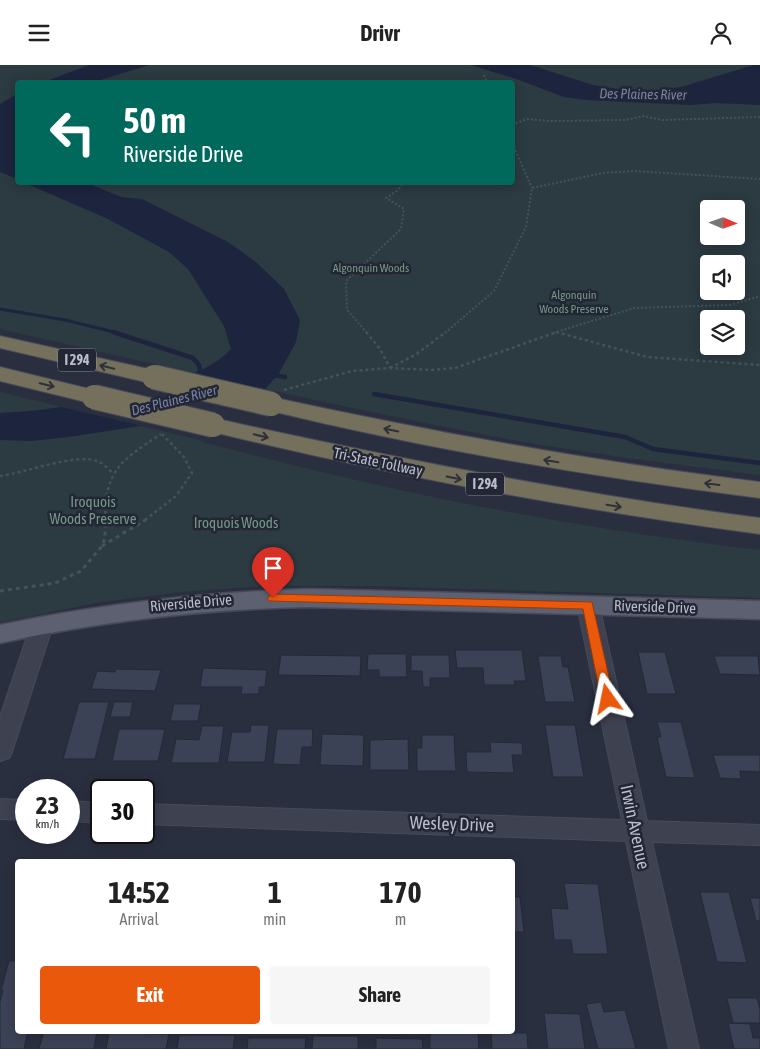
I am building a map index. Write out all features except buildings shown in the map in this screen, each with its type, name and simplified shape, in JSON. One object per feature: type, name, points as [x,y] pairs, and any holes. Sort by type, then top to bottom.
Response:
[{"type":"highway","name":"I 294","points":[[0,342],[271,404],[497,451],[664,478],[760,490]]},
{"type":"highway","name":"Tri-State Tollway","points":[[0,374],[363,460],[558,497],[760,526]]},
{"type":"main road","name":"Riverside Drive","points":[[0,634],[144,607],[255,598],[760,610]]},
{"type":"street","name":"Irwin Avenue","points":[[588,605],[684,1049]]},
{"type":"street","points":[[0,752],[42,625]]},
{"type":"street","points":[[0,809],[15,810]]},
{"type":"street","name":"Wesley Drive","points":[[155,814],[760,835]]},
{"type":"path","points":[[484,75],[486,80]]},
{"type":"path","points":[[515,124],[527,119],[549,121],[626,120],[643,117],[662,120],[760,117]]},
{"type":"path","points":[[390,368],[415,355],[457,324],[494,291],[526,227],[532,188],[515,150]]},
{"type":"path","points":[[532,188],[604,173],[634,171],[760,179]]},
{"type":"path","points":[[390,368],[380,349],[347,310],[346,281],[401,229],[404,209],[386,198],[398,190],[402,185]]},
{"type":"path","points":[[390,368],[432,370],[455,368],[556,332],[634,308],[730,305],[760,296]]},
{"type":"path","points":[[556,332],[647,357],[760,365]]},
{"type":"path","points":[[102,547],[176,498],[186,485],[192,473],[184,457],[162,433]]},
{"type":"path","points":[[0,476],[26,473],[80,459],[96,460],[113,473]]},
{"type":"path","points":[[0,591],[55,583],[81,571]]},
{"type":"green space","name":"Algonquin Woods Preserve","points":[[0,65],[760,65],[760,475],[579,451],[412,420],[0,329]]},
{"type":"green space","name":"Iroquois Woods Preserve","points":[[0,392],[204,441],[202,442],[320,472],[438,498],[518,514],[760,550],[760,598],[371,586],[263,586],[182,592],[100,602],[0,623]]},
{"type":"water","points":[[89,65],[149,65],[100,80],[49,80]]},
{"type":"water","name":"Des Plaines River","points":[[471,65],[530,65],[593,85],[625,90],[655,90],[681,87],[754,65],[760,65],[760,105],[717,103],[690,105],[586,100],[564,97]]},
{"type":"water","points":[[15,95],[15,178],[0,172],[0,104]]},
{"type":"water","name":"Des Plaines River","points":[[30,185],[92,185],[121,197],[142,199],[228,242],[256,262],[284,289],[300,320],[296,342],[278,375],[265,389],[209,411],[140,426],[69,437],[31,441],[0,440],[0,413],[59,407],[98,400],[176,379],[206,368],[223,357],[231,349],[224,326],[188,269],[169,252],[108,219]]},
{"type":"pier","points":[[190,372],[268,390],[210,414],[147,427],[61,407]]},
{"type":"waterway","points":[[0,309],[65,320],[118,333]]},
{"type":"waterway","name":"Des Plaines River","points":[[113,332],[193,358],[199,365],[201,378]]},
{"type":"waterway","points":[[273,375],[285,377]]},
{"type":"waterway","points":[[374,394],[625,437],[653,449],[760,463]]},
{"type":"route","points":[[273,598],[588,605],[608,699]]},
{"type":"park label","name":"Algonquin Woods","points":[[371,268]]},
{"type":"park label","name":"Iroquois Woods","points":[[236,523]]}]
